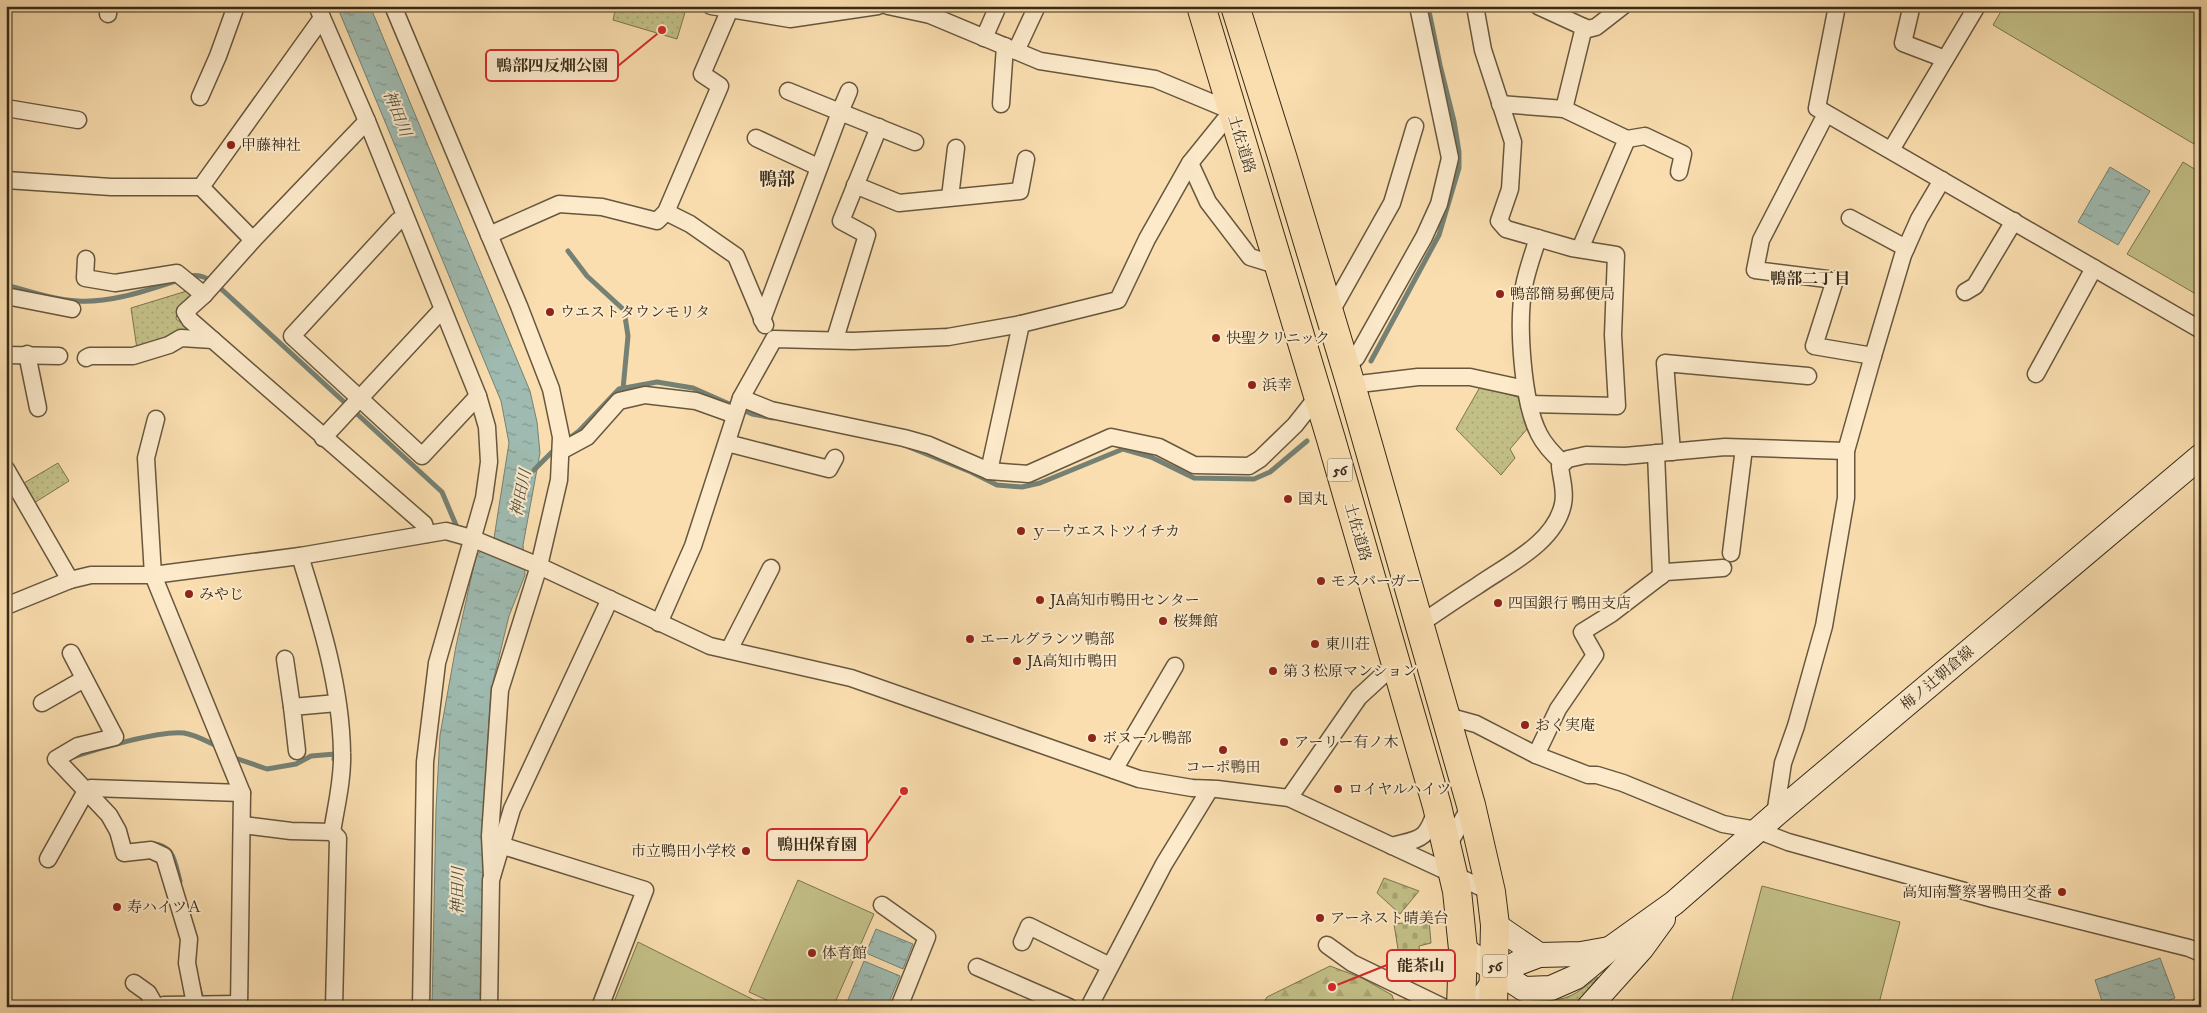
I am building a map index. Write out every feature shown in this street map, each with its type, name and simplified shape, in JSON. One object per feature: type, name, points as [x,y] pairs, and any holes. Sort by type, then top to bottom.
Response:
[{"type":"highway","name":"56","points":[[1235,6],[1350,385],[1447,716],[1471,805],[1491,892],[1495,925],[1495,983]]},
{"type":"highway","name":"土佐道路","points":[[1204,7],[1232,111],[1318,396],[1437,806],[1441,862],[1457,891],[1464,949],[1461,1007]]},
{"type":"main road","name":"梅ノ辻朝倉線","points":[[1495,983],[1539,955],[1581,954],[1611,948],[1674,903],[1757,830],[2201,456]]},
{"type":"main road","name":"梅ノ辻朝倉線","points":[[1589,1007],[1642,948],[1674,903]]},
{"type":"main road","points":[[1495,925],[1539,955]]},
{"type":"main road","points":[[1464,949],[1495,983],[1524,989],[1550,988],[1576,978],[1611,948]]},
{"type":"main road","points":[[1478,1007],[1495,983]]},
{"type":"street","points":[[200,98],[236,6]]},
{"type":"street","points":[[393,6],[551,389],[561,445],[559,480],[533,563],[500,690],[490,836],[492,876],[489,1007]]},
{"type":"street","points":[[711,6],[792,13],[878,6]]},
{"type":"street","points":[[774,340],[835,339],[853,341],[948,337],[1021,324],[1118,300],[1147,239],[1190,163],[1232,111],[1155,79],[1040,61],[930,16],[888,6]]},
{"type":"street","points":[[984,38],[998,6]]},
{"type":"street","points":[[1001,104],[1010,49],[1037,6]]},
{"type":"street","points":[[1356,358],[1424,237],[1439,204],[1450,158],[1418,6]]},
{"type":"street","points":[[1350,385],[1418,377],[1470,377],[1527,397],[1617,406],[1613,335],[1616,255],[1580,250],[1506,229],[1499,221],[1510,190],[1513,142],[1483,50],[1475,6]]},
{"type":"street","points":[[1538,6],[1588,29],[1596,27],[1623,6]]},
{"type":"street","points":[[1837,6],[1817,108],[2201,330]]},
{"type":"street","points":[[1891,150],[1977,6]]},
{"type":"street","points":[[489,235],[559,204],[602,207],[657,221],[666,212],[720,86],[702,74],[730,9]]},
{"type":"street","points":[[1911,9],[1903,43],[1945,60]]},
{"type":"street","points":[[319,12],[367,121],[404,218],[478,396],[487,428],[490,462],[484,498],[474,540],[437,663],[425,762],[421,1007]]},
{"type":"street","points":[[201,187],[319,12]]},
{"type":"street","points":[[1564,109],[1584,27]]},
{"type":"street","points":[[788,91],[915,142]]},
{"type":"street","points":[[762,320],[818,167],[849,91]]},
{"type":"street","points":[[1500,104],[1564,109],[1627,139],[1645,136],[1683,154],[1679,172]]},
{"type":"street","points":[[6,108],[78,120]]},
{"type":"street","points":[[1826,114],[1762,240],[1755,270],[1835,280],[1814,346],[1873,356]]},
{"type":"street","points":[[367,121],[219,278],[201,290],[185,312],[190,320],[323,438],[424,524],[427,534]]},
{"type":"street","points":[[1329,315],[1392,203],[1415,126]]},
{"type":"street","points":[[835,339],[867,235],[841,221],[878,127]]},
{"type":"street","points":[[756,138],[818,167]]},
{"type":"street","points":[[1580,250],[1627,139]]},
{"type":"street","points":[[950,197],[956,148]]},
{"type":"street","points":[[855,185],[899,203],[1020,191],[1026,159]]},
{"type":"street","points":[[1190,163],[1208,202],[1250,257],[1279,266]]},
{"type":"street","points":[[6,180],[111,187],[201,187],[253,240]]},
{"type":"street","points":[[1775,815],[1783,763],[1796,726],[1824,626],[1846,498],[1846,451],[1906,248],[1942,180]]},
{"type":"street","points":[[666,212],[690,224],[736,256],[762,320],[774,340]]},
{"type":"street","points":[[404,218],[398,221],[292,336],[355,403],[422,456],[478,396]]},
{"type":"street","points":[[1850,218],[1906,248]]},
{"type":"street","points":[[1965,292],[1975,286],[2014,221]]},
{"type":"street","points":[[1538,238],[1524,288],[1522,333],[1527,397],[1538,433],[1550,451],[1563,463]]},
{"type":"street","points":[[86,259],[85,278],[115,283],[177,273],[201,290]]},
{"type":"street","points":[[2036,374],[2094,268]]},
{"type":"street","points":[[6,296],[72,309]]},
{"type":"street","points":[[323,438],[438,314],[443,312]]},
{"type":"street","points":[[990,471],[1021,324]]},
{"type":"street","points":[[86,358],[90,356],[133,356],[169,345],[181,338],[213,340]]},
{"type":"street","points":[[660,624],[693,546],[741,398],[774,340]]},
{"type":"street","points":[[27,354],[38,408]]},
{"type":"street","points":[[6,355],[59,356]]},
{"type":"street","points":[[1661,576],[1665,363],[1808,376]]},
{"type":"street","points":[[561,445],[587,437],[619,401],[645,395],[696,401],[735,415]]},
{"type":"street","points":[[741,398],[771,410],[929,445],[990,471],[1028,474],[1111,437],[1158,448],[1194,465],[1249,466],[1260,459],[1295,426],[1318,396]]},
{"type":"street","points":[[156,419],[146,458],[153,575],[242,793],[243,825],[239,1005],[195,1004],[161,1007]]},
{"type":"street","points":[[727,443],[829,468],[835,458]]},
{"type":"street","points":[[1420,624],[1519,558],[1546,536],[1558,518],[1564,504],[1560,466],[1568,459],[1586,455],[1625,456],[1725,447],[1846,451]]},
{"type":"street","points":[[1731,553],[1744,448]]},
{"type":"street","points":[[6,469],[70,580]]},
{"type":"street","points":[[6,606],[70,580],[91,576],[153,575],[300,556],[446,531],[533,563],[710,646],[851,678],[1139,779],[1289,798],[1392,846],[1441,862],[1491,892]]},
{"type":"street","points":[[300,556],[325,636],[337,703],[343,754],[332,832]]},
{"type":"street","points":[[729,650],[771,568]]},
{"type":"street","points":[[1536,755],[1558,708],[1595,655],[1582,632],[1611,614],[1661,576],[1675,570],[1723,568]]},
{"type":"street","points":[[492,876],[512,809],[610,599]]},
{"type":"street","points":[[71,653],[115,737],[78,746],[56,760],[108,815],[118,831],[124,853],[151,850],[164,856],[188,939],[187,963],[195,1004]]},
{"type":"street","points":[[285,659],[297,751]]},
{"type":"street","points":[[1289,798],[1359,697],[1396,663]]},
{"type":"street","points":[[1114,770],[1176,666]]},
{"type":"street","points":[[42,703],[84,679]]},
{"type":"street","points":[[292,707],[337,703]]},
{"type":"street","points":[[1447,716],[1476,724],[1536,755],[1588,775],[1623,782],[1723,824],[1757,830],[1788,842],[1993,900],[2189,948],[2201,953]]},
{"type":"street","points":[[48,859],[86,791],[91,788],[242,793]]},
{"type":"street","points":[[1089,1007],[1184,829],[1210,789]]},
{"type":"street","points":[[1441,862],[1471,805]]},
{"type":"street","points":[[1392,846],[1423,837],[1430,828],[1437,806]]},
{"type":"street","points":[[243,825],[291,831],[332,832],[338,838],[334,1007]]},
{"type":"street","points":[[500,844],[646,890],[600,1007]]},
{"type":"street","points":[[882,905],[927,937],[899,1007]]},
{"type":"street","points":[[1022,942],[1029,926],[1110,966]]},
{"type":"street","points":[[1328,945],[1352,963],[1443,1007]]},
{"type":"street","points":[[977,968],[1069,1007]]},
{"type":"street","points":[[134,983],[148,993],[156,1007]]},
{"type":"green space","points":[[616,6],[662,6],[686,9],[677,39],[613,20]]},
{"type":"green space","points":[[2004,6],[2201,6],[2201,131],[2194,144],[1993,25]]},
{"type":"green space","points":[[2183,162],[2201,173],[2201,297],[2127,254]]},
{"type":"green space","points":[[190,290],[194,295],[177,313],[176,319],[193,332],[137,349],[131,308]]},
{"type":"green space","points":[[1480,387],[1518,397],[1527,429],[1510,449],[1515,458],[1501,475],[1456,429]]},
{"type":"green space","points":[[58,463],[69,481],[34,503],[24,483]]},
{"type":"green space","points":[[1384,878],[1419,891],[1400,914],[1377,893]]},
{"type":"green space","name":"体育館","points":[[798,880],[874,914],[833,1007],[782,1007],[749,992]]},
{"type":"green space","points":[[1762,886],[1900,922],[1878,1007],[1730,1007]]},
{"type":"green space","points":[[1429,920],[1431,943],[1419,946],[1421,975],[1402,975],[1394,924]]},
{"type":"green space","points":[[638,942],[768,1007],[612,1007]]},
{"type":"green space","points":[[1330,966],[1362,978],[1392,995],[1396,1007],[1261,1007],[1267,997]]},
{"type":"green space","points":[[1598,977],[1575,1007],[1546,1007],[1537,999],[1556,1000],[1570,996]]},
{"type":"water","name":"神田川","points":[[337,6],[370,6],[530,391],[537,422],[540,453],[523,545],[525,575],[509,616],[491,690],[487,752],[481,1007],[432,1007],[436,809],[440,735],[456,646],[476,556],[494,538],[509,443],[501,401]]},
{"type":"water","points":[[2110,167],[2150,191],[2118,245],[2078,222]]},
{"type":"water","points":[[876,929],[913,944],[903,969],[866,953]]},
{"type":"water","points":[[2160,958],[2175,998],[2153,1007],[2104,1007],[2095,980]]},
{"type":"water","points":[[864,961],[900,976],[887,1007],[845,1007]]},
{"type":"waterway","points":[[1371,361],[1439,235],[1459,168],[1459,152],[1454,121],[1428,6]]},
{"type":"waterway","points":[[568,251],[587,276],[624,310],[628,336],[623,389]]},
{"type":"waterway","points":[[187,277],[204,277],[218,286],[442,492],[456,525]]},
{"type":"waterway","points":[[6,285],[60,299],[91,301],[129,295],[179,280]]},
{"type":"waterway","points":[[567,440],[579,431],[619,389],[657,382],[693,388],[752,414],[773,418]]},
{"type":"waterway","points":[[909,447],[971,472],[997,485],[1022,487],[1040,483],[1123,449],[1151,457],[1194,478],[1254,479],[1270,472],[1307,441]]},
{"type":"waterway","name":"神田川","points":[[534,470],[556,448]]},
{"type":"waterway","points":[[73,757],[128,741],[173,733],[193,735],[217,746]]},
{"type":"waterway","points":[[238,759],[267,769],[296,764],[311,756],[335,754],[334,759]]},
{"type":"waterway","points":[[150,844],[164,847],[169,851],[175,861],[180,881]]},
{"type":"waterway","points":[[198,984],[201,996]]},
{"type":"place","name":"鴨部四反畑公園","points":[[662,30]]},
{"type":"place","name":"甲藤神社","points":[[231,145]]},
{"type":"place","name":"鴨部簡易郵便局","points":[[1500,294]]},
{"type":"place","name":"ウエストタウンモリタ","points":[[550,312]]},
{"type":"place","name":"快聖クリニック","points":[[1216,338]]},
{"type":"place","name":"浜幸","points":[[1252,385]]},
{"type":"place","name":"国丸","points":[[1288,499]]},
{"type":"place","name":"ｙ―ウエストツイチカ","points":[[1021,531]]},
{"type":"place","name":"モスバーガー","points":[[1321,581]]},
{"type":"place","name":"みやじ","points":[[189,594]]},
{"type":"place","name":"JA高知市鴨田センター","points":[[1040,600]]},
{"type":"place","name":"四国銀行 鴨田支店","points":[[1498,603]]},
{"type":"place","name":"桜舞館","points":[[1163,621]]},
{"type":"place","name":"エールグランツ鴨部","points":[[970,639]]},
{"type":"place","name":"東川荘","points":[[1315,644]]},
{"type":"place","name":"JA高知市鴨田","points":[[1017,661]]},
{"type":"place","name":"第３松原マンション","points":[[1273,671]]},
{"type":"place","name":"おく実庵","points":[[1525,725]]},
{"type":"place","name":"ボヌール鴨部","points":[[1092,738]]},
{"type":"place","name":"アーリー有ノ木","points":[[1284,742]]},
{"type":"place","name":"コーポ鴨田","points":[[1223,750]]},
{"type":"place","name":"ロイヤルハイツ","points":[[1338,789]]},
{"type":"place","name":"鴨田保育園","points":[[904,791]]},
{"type":"place","name":"市立鴨田小学校","points":[[746,851]]},
{"type":"place","name":"高知南警察署鴨田交番","points":[[2062,892]]},
{"type":"place","name":"寿ハイツＡ","points":[[117,907]]},
{"type":"place","name":"アーネスト晴美台","points":[[1320,918]]},
{"type":"place","name":"体育館","points":[[812,953]]},
{"type":"place","name":"能茶山","points":[[1332,987]]},
{"type":"district","name":"鴨部","points":[[777,179]]},
{"type":"district","name":"鴨部二丁目","points":[[1810,278]]}]
